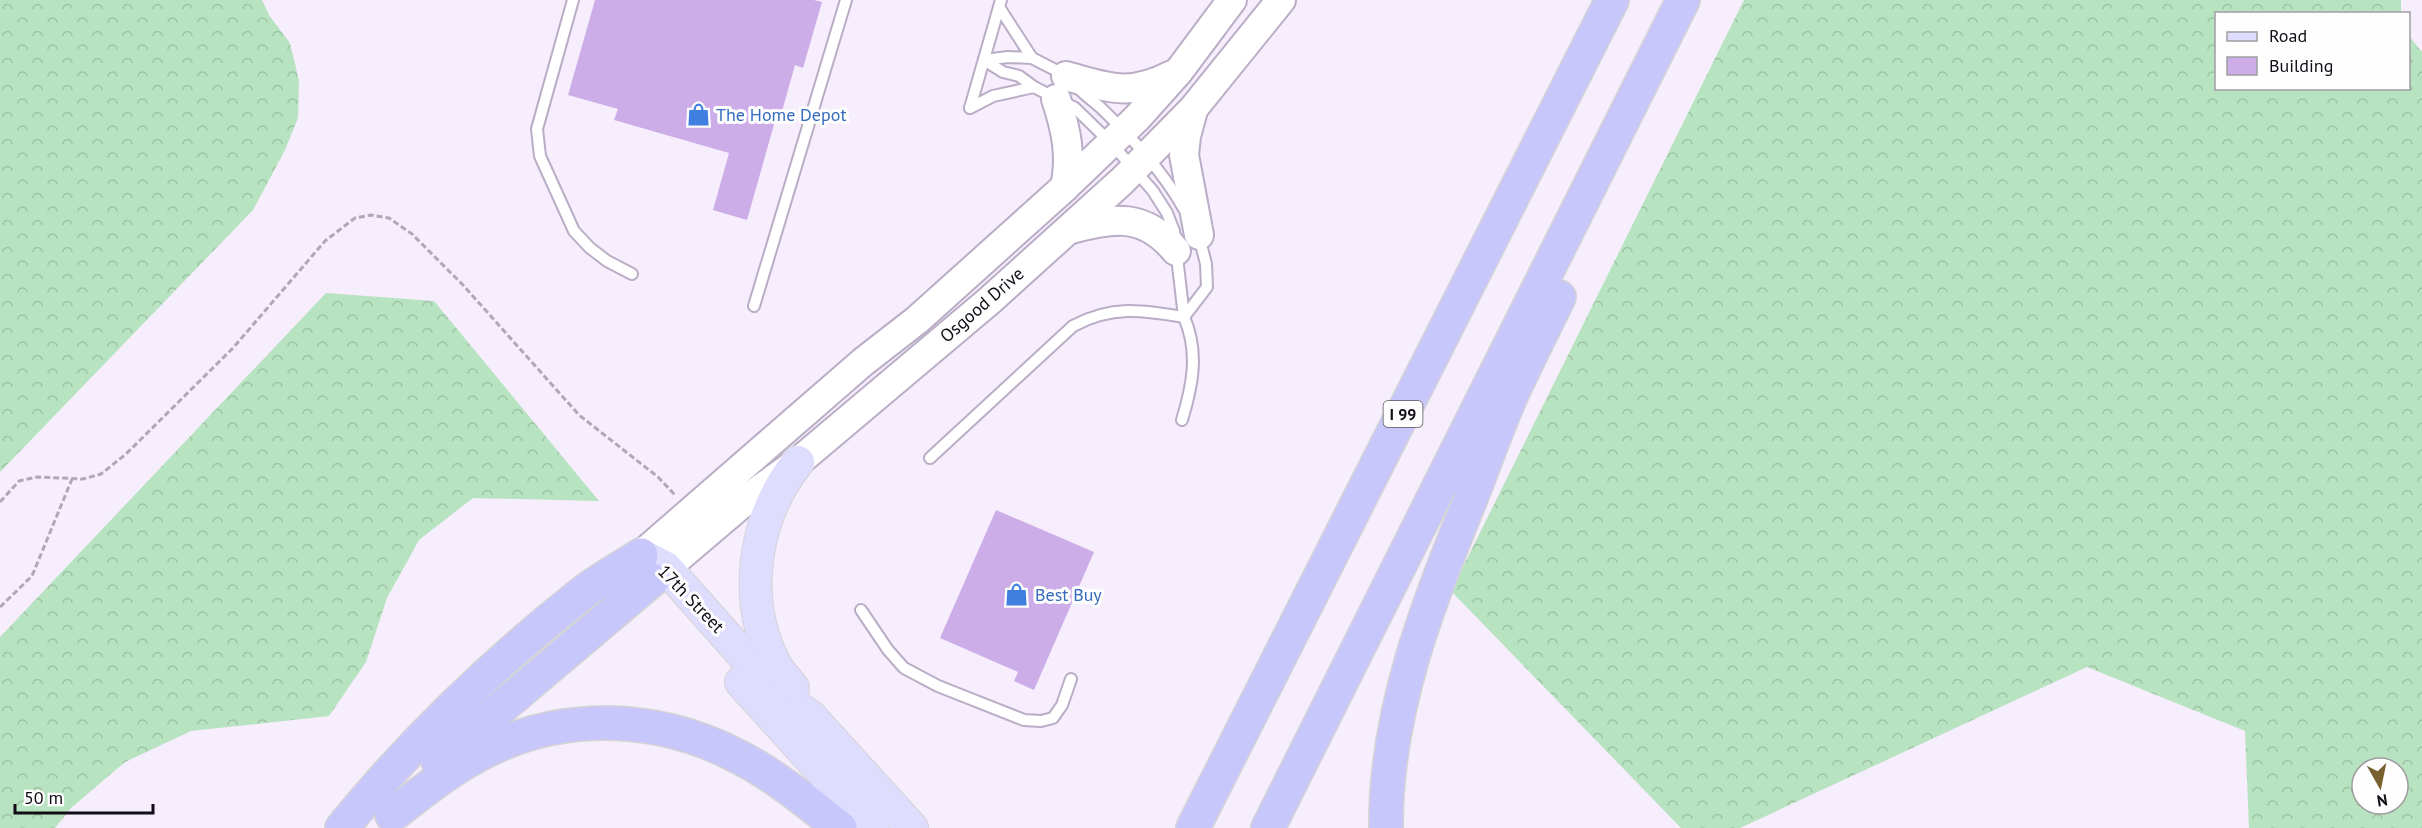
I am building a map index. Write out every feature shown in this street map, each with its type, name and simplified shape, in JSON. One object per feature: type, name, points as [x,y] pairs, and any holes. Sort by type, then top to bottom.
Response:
[{"type":"highway","name":"I 99","points":[[1193,828],[1612,0]]},
{"type":"highway","points":[[1268,828],[1683,0]]},
{"type":"highway","points":[[1386,828],[1388,777],[1406,680],[1445,562],[1511,398],[1700,0]]},
{"type":"highway","points":[[386,821],[440,760],[653,568]]},
{"type":"highway","points":[[342,828],[386,776],[436,723],[581,594],[653,568]]},
{"type":"highway","points":[[386,821],[467,761],[496,746],[553,727],[604,722],[655,727],[708,742],[741,758],[840,828]]},
{"type":"main road","name":"Osgood Drive","points":[[653,568],[691,513],[863,362],[917,320],[1117,137],[1179,71],[1232,0]]},
{"type":"main road","name":"Osgood Drive","points":[[653,568],[798,462],[989,301],[1141,163],[1226,71],[1281,0]]},
{"type":"main road","points":[[1065,187],[1070,168],[1069,153],[1064,121],[1052,87],[1122,90],[1151,86],[1179,71]]},
{"type":"main road","points":[[1066,230],[1103,220],[1120,220],[1138,223],[1165,237],[1187,243],[1184,155],[1193,109]]},
{"type":"main road","points":[[798,462],[782,482],[761,531],[756,578],[761,622],[772,656],[776,666],[811,717]]},
{"type":"main road","name":"17th Street","points":[[653,568],[774,690],[811,717],[912,828]]},
{"type":"main road","name":"17th Street","points":[[653,568],[662,594],[873,828]]},
{"type":"lane","points":[[573,0],[537,129],[540,156],[574,231],[590,248],[607,261],[632,274]]},
{"type":"lane","points":[[754,306],[846,0]]},
{"type":"lane","points":[[1000,4],[1052,87],[1075,108],[1117,137],[1141,163],[1174,231],[1206,264],[1207,287],[1184,317]]},
{"type":"lane","points":[[1000,4],[970,108],[993,96],[1052,87]]},
{"type":"lane","points":[[984,60],[1008,57],[1032,58]]},
{"type":"lane","points":[[984,60],[1004,72],[1052,87],[1117,137],[1141,163],[1166,179],[1187,243],[1184,317],[1191,334],[1194,359],[1190,394],[1182,420]]},
{"type":"lane","points":[[930,459],[953,435],[1073,326],[1092,316],[1134,310],[1184,317]]},
{"type":"lane","points":[[861,610],[888,650],[904,668],[938,686],[1024,720],[1041,722],[1053,718],[1062,705],[1071,679]]},
{"type":"path","points":[[0,502],[19,481],[37,477],[83,479],[101,474],[126,454],[233,348],[325,241],[355,219],[371,215],[389,218],[412,234],[464,285],[579,415],[658,477],[691,513]]},
{"type":"path","points":[[0,608],[32,576],[72,479]]},
{"type":"green space","points":[[0,0],[262,0],[269,15],[290,43],[299,81],[298,118],[285,150],[253,210],[0,472]]},
{"type":"green space","points":[[1744,0],[2401,0],[2401,12],[2215,12],[2215,90],[2410,90],[2410,37],[2422,52],[2422,828],[2249,828],[2245,731],[2087,667],[1740,828],[1681,828],[1451,591]]},
{"type":"green space","points":[[326,293],[434,301],[599,501],[473,498],[419,540],[387,598],[366,662],[329,716],[191,731],[125,762],[71,808],[55,828],[0,828],[0,637]]},
{"type":"building","name":"The Home Depot","points":[[595,0],[814,0],[822,2],[803,68],[795,65],[779,122],[775,121],[747,220],[713,210],[729,153],[614,120],[618,109],[568,95]]},
{"type":"building","name":"Best Buy","points":[[996,510],[1094,552],[1034,690],[1014,681],[1018,672],[940,638]]},
{"type":"place","name":"The Home Depot","points":[[698,115]]},
{"type":"place","name":"Best Buy","points":[[1017,595]]}]
